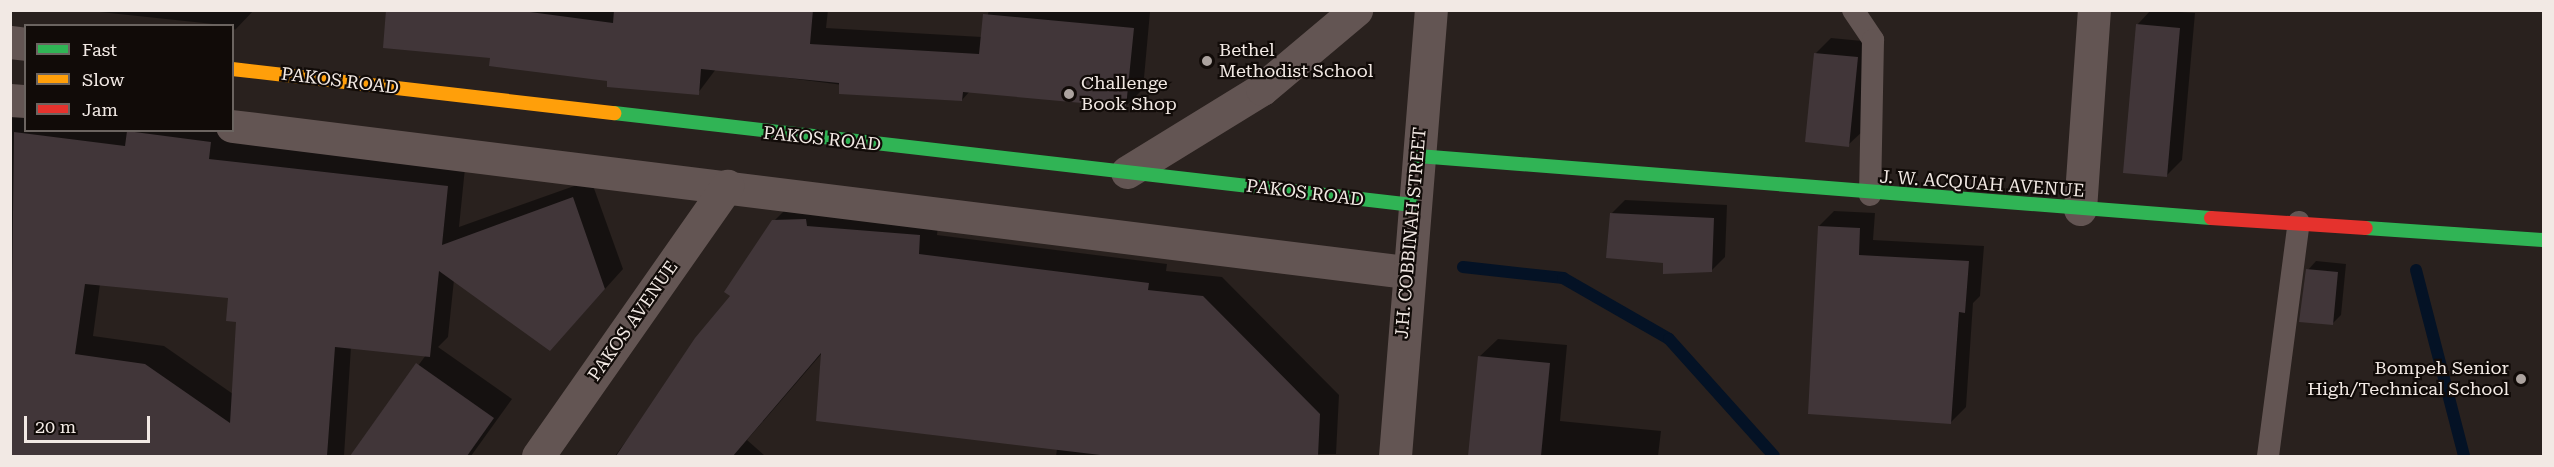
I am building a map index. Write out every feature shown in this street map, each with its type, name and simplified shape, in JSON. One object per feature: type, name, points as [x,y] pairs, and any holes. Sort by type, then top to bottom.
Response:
[{"type":"street","points":[[1127,172],[1262,89],[1356,10]]},
{"type":"street","name":"J.H. COBBINAH STREET","points":[[1395,456],[1405,272],[1431,10]]},
{"type":"street","points":[[2080,209],[2094,10]]},
{"type":"street","name":"PAKOS ROAD","points":[[234,69],[1413,205]]},
{"type":"street","points":[[234,126],[1405,272]]},
{"type":"street","name":"J. W. ACQUAH AVENUE","points":[[1418,156],[1870,195],[2544,240]]},
{"type":"street","name":"PAKOS AVENUE","points":[[538,456],[727,186]]},
{"type":"lane","points":[[1853,10],[1874,40],[1870,195]]},
{"type":"lane","points":[[2268,456],[2299,222]]},
{"type":"building","points":[[386,10],[515,10],[613,23],[614,10],[813,10],[810,44],[979,54],[983,14],[1134,28],[1126,107],[963,92],[962,101],[839,94],[839,83],[701,69],[699,95],[607,87],[607,81],[489,66],[490,58],[383,48]]},
{"type":"building","points":[[2136,24],[2180,28],[2167,177],[2123,173]]},
{"type":"building","points":[[1814,53],[1858,57],[1849,147],[1805,142]]},
{"type":"building","points":[[14,132],[125,146],[127,132],[135,132],[211,142],[209,159],[448,186],[442,245],[573,197],[605,289],[550,351],[439,271],[430,357],[335,347],[327,456],[10,456]],"holes":[[[85,284],[228,298],[226,321],[236,322],[230,423],[145,364],[75,354]]]},
{"type":"building","points":[[1610,213],[1714,218],[1712,272],[1663,274],[1663,263],[1606,258]]},
{"type":"building","points":[[806,219],[807,226],[920,235],[919,254],[1149,283],[1148,290],[1203,296],[1320,414],[1318,456],[1109,456],[816,421],[821,353],[733,456],[616,456],[695,338],[730,296],[724,292],[772,220]]},
{"type":"building","points":[[1818,226],[1860,228],[1859,255],[1969,261],[1965,313],[1959,312],[1951,424],[1808,414]]},
{"type":"building","points":[[2306,269],[2338,272],[2333,325],[2299,322]]},
{"type":"building","points":[[1478,356],[1550,363],[1541,456],[1468,456]]},
{"type":"building","points":[[416,363],[494,418],[467,456],[350,456]]},
{"type":"waterway","points":[[1463,267],[1563,278],[1669,339],[1774,456]]},
{"type":"waterway","points":[[2416,270],[2464,456]]},
{"type":"traffic: fast","points":[[614,113],[1413,205]]},
{"type":"traffic: fast","points":[[1418,156],[2211,218]]},
{"type":"traffic: fast","points":[[2366,228],[2544,240]]},
{"type":"traffic: slow","points":[[234,69],[614,113]]},
{"type":"traffic: jam","points":[[2211,218],[2366,228]]},
{"type":"place","name":"Bethel Methodist School","points":[[1207,61]]},
{"type":"place","name":"Challenge Book Shop","points":[[1069,94]]},
{"type":"place","name":"Bompeh Senior High/Technical School","points":[[2521,379]]}]
